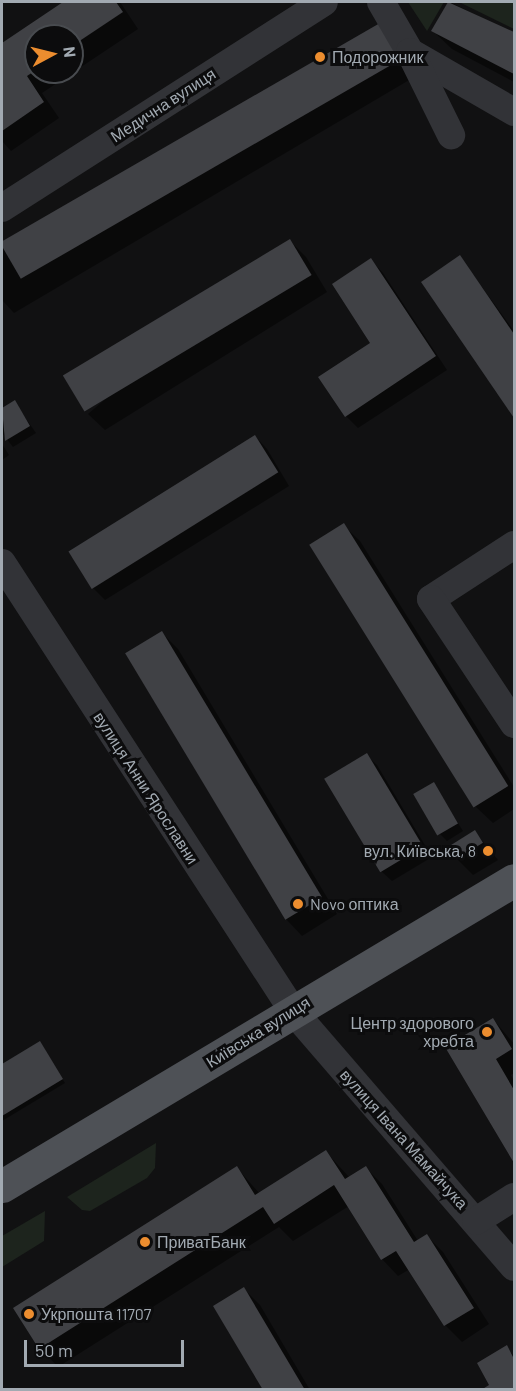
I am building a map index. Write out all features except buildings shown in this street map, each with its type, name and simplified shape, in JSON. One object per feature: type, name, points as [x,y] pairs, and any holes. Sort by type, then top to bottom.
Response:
[{"type":"main road","name":"Київська вулиця","points":[[2,1186],[514,880]]},
{"type":"street","name":"Медична вулиця","points":[[2,208],[324,2]]},
{"type":"street","points":[[381,2],[410,52],[451,135]]},
{"type":"street","points":[[410,52],[514,112]]},
{"type":"street","points":[[514,545],[431,599],[514,724]]},
{"type":"street","name":"вулиця Анни Ярославни","points":[[2,563],[293,1011]]},
{"type":"street","name":"вулиця Івана Мамайчука","points":[[293,1011],[476,1221],[514,1268]]},
{"type":"street","points":[[476,1221],[514,1197]]},
{"type":"shaded area","points":[[408,2],[444,2],[427,31]]},
{"type":"shaded area","points":[[459,2],[514,2],[514,29]]},
{"type":"shaded area","points":[[156,1143],[155,1168],[147,1178],[90,1211],[82,1210],[67,1197]]},
{"type":"shaded area","points":[[45,1211],[44,1241],[2,1267],[2,1236]]},
{"type":"place","name":"Подорожник","points":[[320,57]]},
{"type":"place","name":"вул. Київська, 8","points":[[488,851]]},
{"type":"place","name":"Novo оптика","points":[[298,904]]},
{"type":"place","name":"Центр здорового хребта","points":[[487,1032]]},
{"type":"place","name":"ПриватБанк","points":[[145,1242]]},
{"type":"place","name":"Укрпошта 11707","points":[[29,1314]]}]
